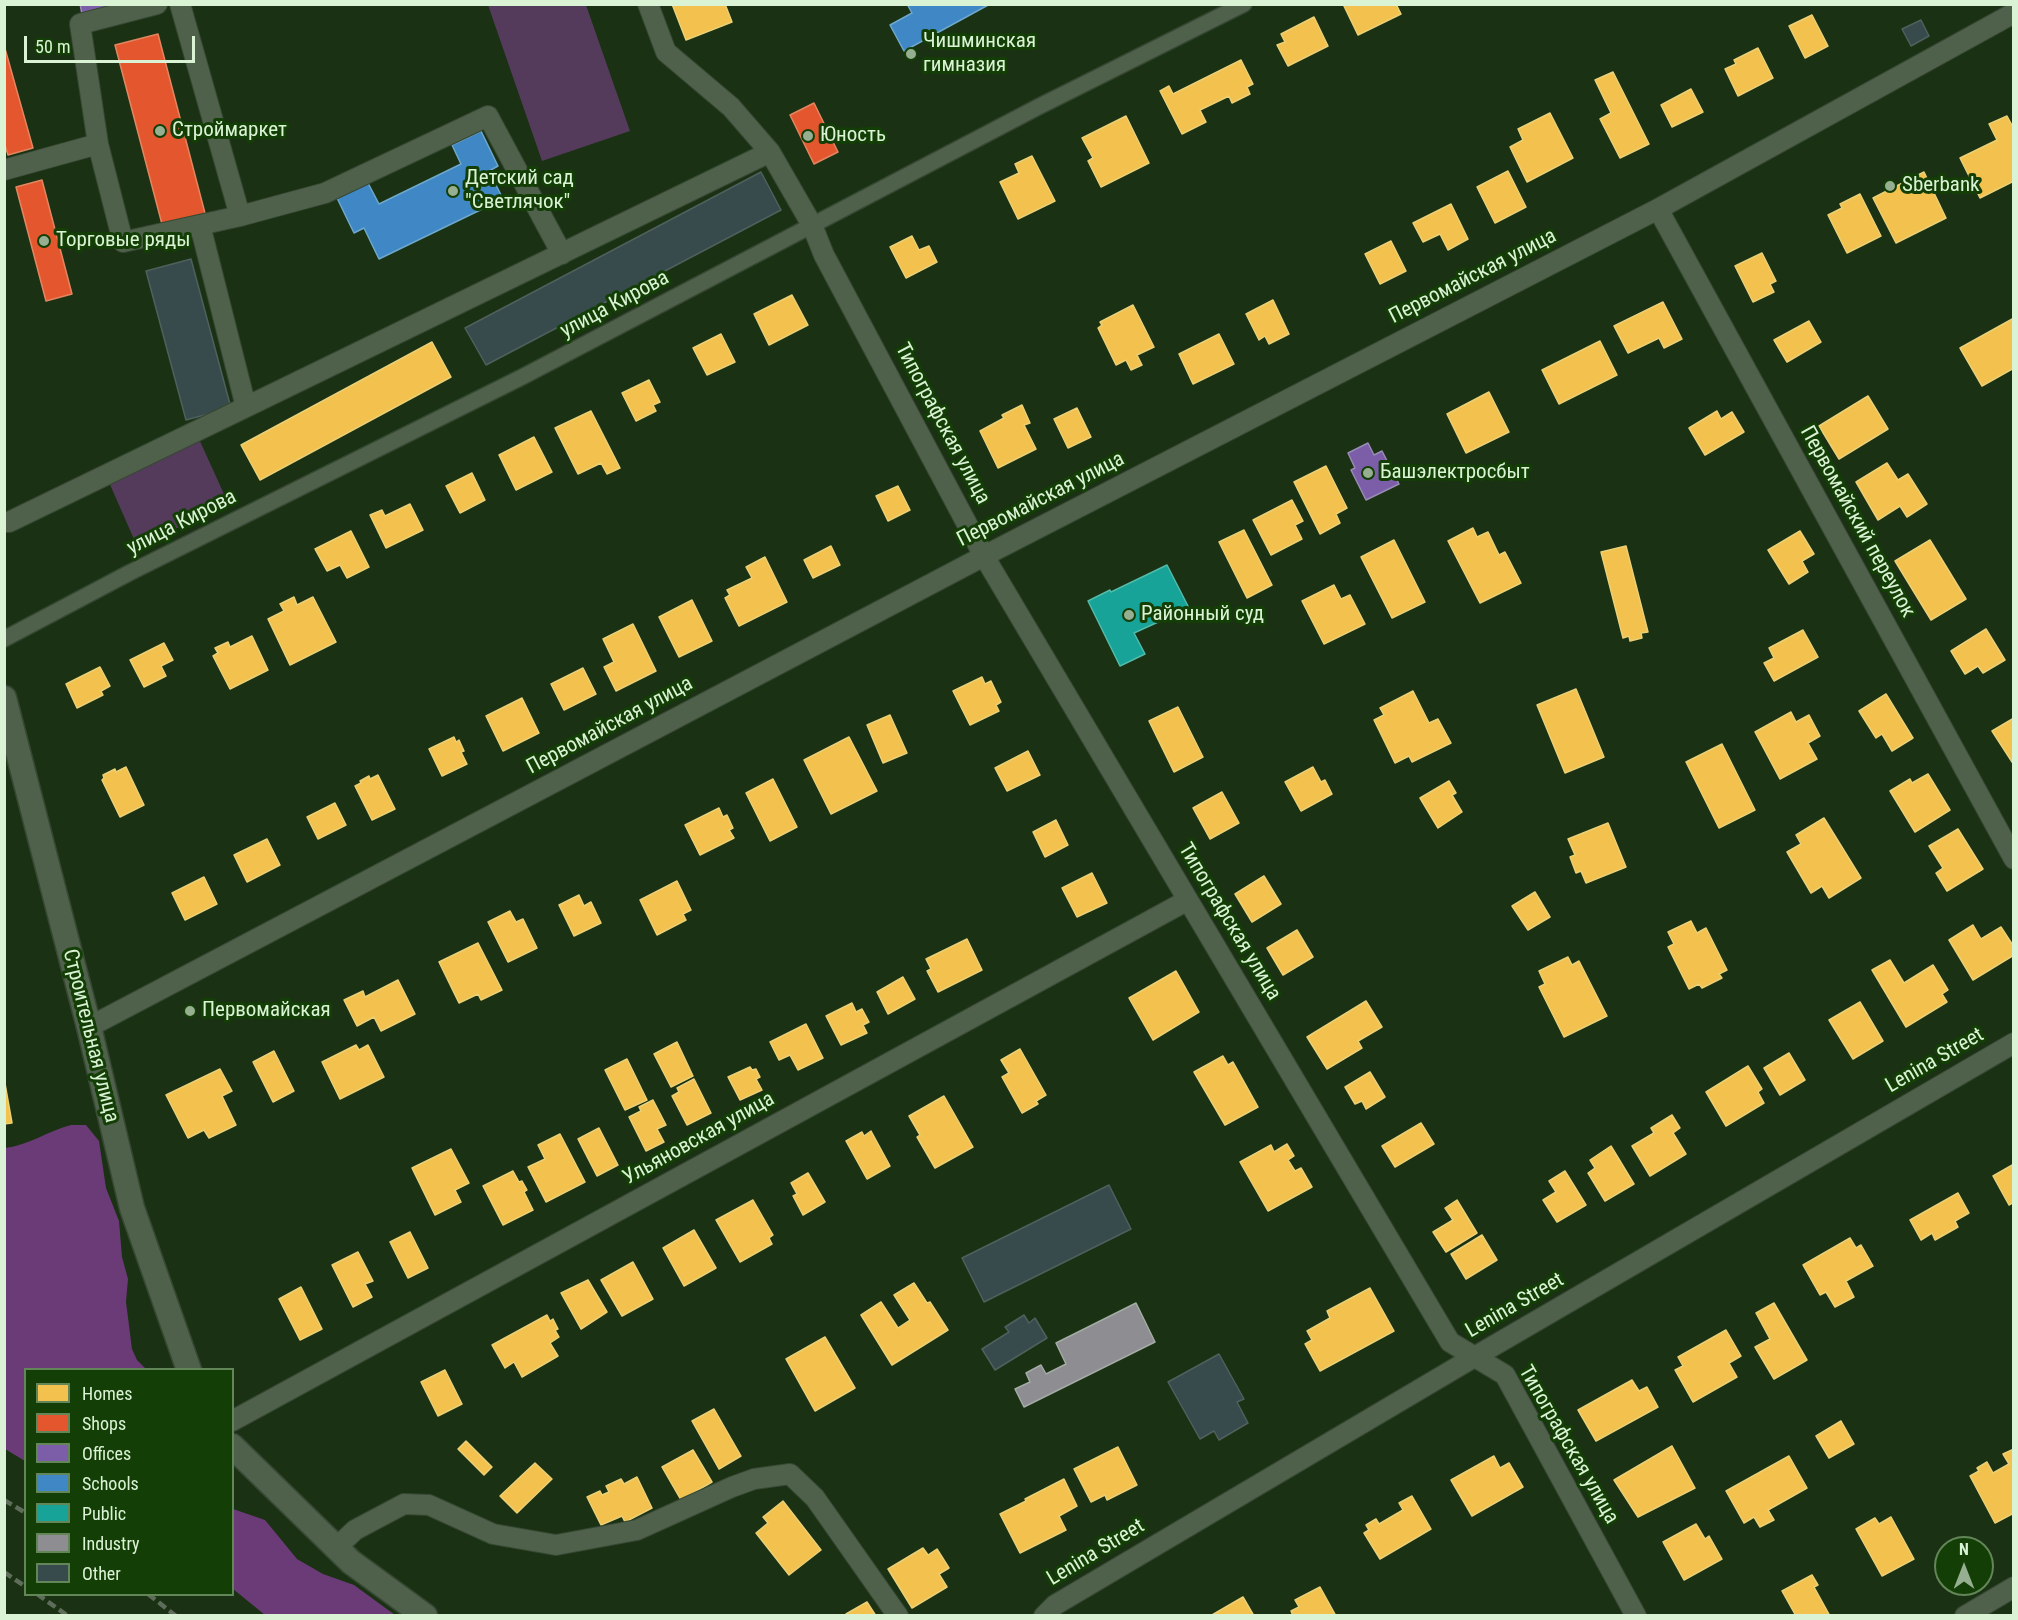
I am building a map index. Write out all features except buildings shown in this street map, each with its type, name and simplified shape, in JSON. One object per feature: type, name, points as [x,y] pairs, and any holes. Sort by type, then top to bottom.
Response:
[{"type":"street","points":[[157,4],[80,24],[98,144],[123,242],[240,216],[325,193],[488,116],[562,254]]},
{"type":"street","points":[[180,4],[240,216]]},
{"type":"street","name":"Типографская улица","points":[[648,4],[666,52],[731,107],[770,152],[812,225],[824,255],[984,556],[1450,1342],[1505,1375],[1636,1616]]},
{"type":"street","name":"улица Кирова","points":[[4,639],[129,573],[522,377],[1038,107],[1244,4]]},
{"type":"street","name":"Первомайская улица","points":[[89,1028],[984,556],[1658,209],[2013,14]]},
{"type":"street","points":[[4,170],[98,144]]},
{"type":"street","points":[[9,522],[770,152]]},
{"type":"street","name":"Первомайский переулок","points":[[1658,209],[2013,859]]},
{"type":"street","points":[[200,225],[246,406]]},
{"type":"street","name":"Строительная улица","points":[[4,698],[89,1028],[132,1208],[188,1368]]},
{"type":"street","name":"Ульяновская улица","points":[[234,1420],[1188,900]]},
{"type":"street","name":"Lenina Street","points":[[1044,1616],[1065,1599],[2013,1043]]},
{"type":"street","points":[[234,1448],[351,1562],[426,1616]]},
{"type":"street","points":[[336,1548],[355,1530],[404,1504],[429,1505],[493,1534],[556,1545],[637,1530],[732,1487],[754,1479],[790,1474],[815,1498],[898,1616]]},
{"type":"street","points":[[1965,1616],[2013,1587]]},
{"type":"shaded area","points":[[488,5],[586,5],[630,131],[542,161]]},
{"type":"shaded area","points":[[199,439],[229,505],[137,546],[108,480]]},
{"type":"shaded area","points":[[71,1125],[86,1125],[99,1141],[106,1188],[119,1221],[122,1257],[128,1279],[126,1302],[132,1349],[137,1360],[145,1368],[24,1368],[24,1460],[5,1449],[5,1148]]},
{"type":"shaded area","points":[[234,1509],[265,1520],[297,1559],[323,1574],[354,1585],[395,1615],[265,1615],[234,1590]]},
{"type":"railway","points":[[4,1500],[24,1512]]},
{"type":"railway","points":[[4,1572],[24,1586]]},
{"type":"railway","points":[[40,1596],[68,1616]]},
{"type":"railway","points":[[151,1596],[176,1616]]},
{"type":"place","name":"Чишминская гимназия","points":[[911,54]]},
{"type":"place","name":"Строймаркет","points":[[160,131]]},
{"type":"place","name":"Юность","points":[[808,136]]},
{"type":"place","name":"Sberbank","points":[[1890,186]]},
{"type":"place","name":"Детский сад \"Светлячок\"","points":[[453,191]]},
{"type":"place","name":"Торговые ряды","points":[[44,241]]},
{"type":"place","name":"Башэлектросбыт","points":[[1368,473]]},
{"type":"place","name":"Районный суд","points":[[1129,615]]},
{"type":"place","name":"Первомайская","points":[[190,1011]]}]
